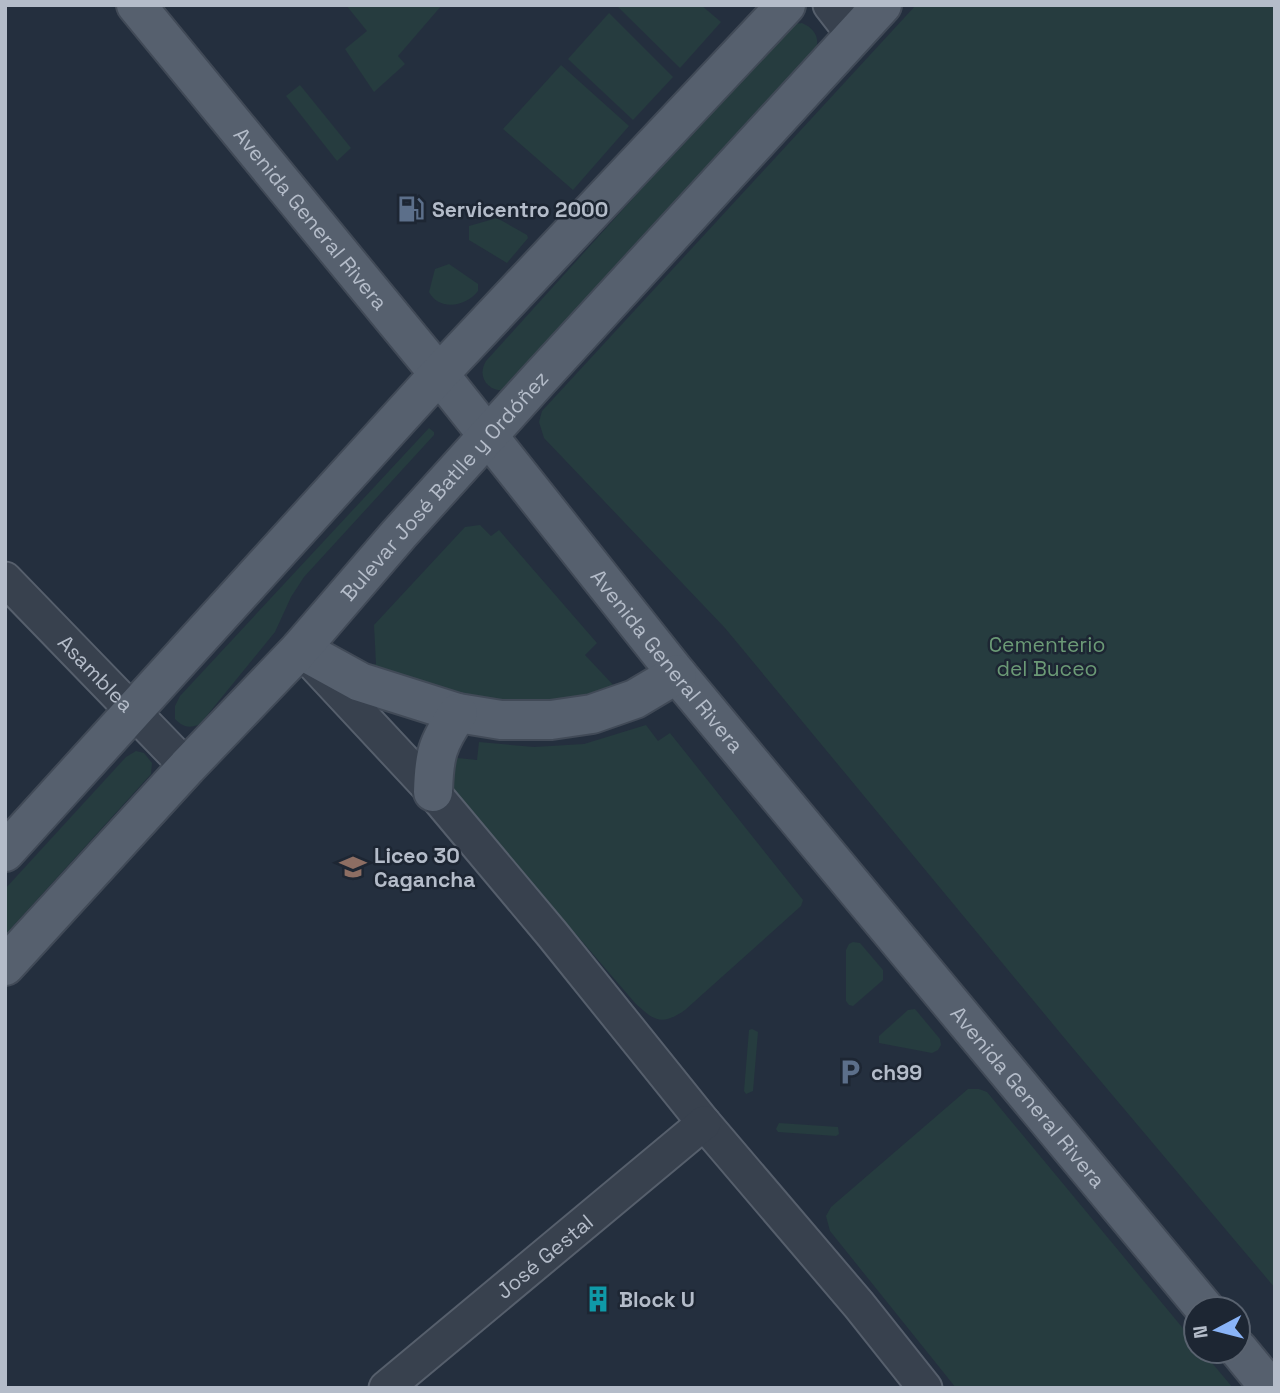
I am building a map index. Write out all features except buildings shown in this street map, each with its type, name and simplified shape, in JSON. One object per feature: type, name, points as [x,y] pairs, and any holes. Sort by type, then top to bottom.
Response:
[{"type":"main road","name":"Avenida General Rivera","points":[[136,5],[439,374],[677,674],[1193,1295]]},
{"type":"main road","points":[[5,852],[439,374],[786,5]]},
{"type":"main road","name":"Bulevar José Batlle y Ordóñez","points":[[5,966],[187,767],[300,649],[399,534],[882,5]]},
{"type":"main road","points":[[300,649],[360,682],[458,713],[513,720],[551,720],[592,714],[635,699],[677,674]]},
{"type":"main road","points":[[433,792],[434,760],[441,737],[458,713]]},
{"type":"main road","points":[[1251,1365],[1270,1388]]},
{"type":"street","points":[[830,5],[854,36]]},
{"type":"street","name":"Asamblea","points":[[5,579],[187,767]]},
{"type":"street","points":[[300,649],[433,792],[925,1388]]},
{"type":"street","name":"José Gestal","points":[[386,1388],[704,1123]]},
{"type":"green space","points":[[346,5],[442,5],[398,56],[405,64],[374,92],[345,49],[367,31]]},
{"type":"green space","points":[[616,5],[701,5],[721,22],[680,68]]},
{"type":"green space","name":"Cementerio del Buceo","points":[[916,5],[1275,5],[1275,1288],[725,628],[544,438],[539,422],[542,411]]},
{"type":"green space","points":[[609,13],[673,77],[633,120],[568,59]]},
{"type":"green space","points":[[802,23],[816,35],[814,53],[506,390],[494,389],[486,383],[483,367],[486,361],[785,30],[794,24]]},
{"type":"green space","points":[[561,65],[629,126],[573,190],[503,129]]},
{"type":"green space","points":[[300,85],[351,148],[337,161],[286,96]]},
{"type":"green space","points":[[497,218],[528,238],[507,263],[469,240],[469,226]]},
{"type":"green space","points":[[449,264],[478,284],[478,291],[473,296],[453,305],[439,302],[429,292],[435,269]]},
{"type":"green space","points":[[429,428],[434,435],[304,577],[291,597],[275,632],[200,724],[189,727],[178,722],[175,719],[175,706],[180,696]]},
{"type":"green space","points":[[480,525],[491,536],[499,530],[597,643],[585,655],[616,688],[561,702],[501,702],[448,695],[365,666],[376,664],[374,625],[465,527]]},
{"type":"green space","points":[[646,725],[658,741],[670,733],[803,900],[801,906],[685,1010],[664,1020],[653,1017],[635,1003],[449,785],[448,757],[477,760],[479,742],[534,747],[584,744]]},
{"type":"green space","points":[[136,751],[144,753],[152,763],[151,774],[5,935],[5,889],[126,757]]},
{"type":"green space","points":[[853,942],[860,943],[883,970],[883,980],[853,1006],[846,1001],[846,950]]},
{"type":"green space","points":[[915,1009],[940,1039],[938,1050],[932,1053],[879,1043],[879,1036],[908,1010]]},
{"type":"green space","points":[[749,1030],[758,1032],[753,1091],[746,1094],[744,1091]]},
{"type":"green space","points":[[968,1089],[987,1092],[1182,1327],[1182,1365],[1214,1365],[1233,1388],[956,1388],[830,1231],[826,1216],[831,1207]]},
{"type":"green space","points":[[779,1123],[838,1127],[839,1134],[778,1132],[776,1129]]},
{"type":"place","name":"Servicentro 2000","points":[[411,209]]},
{"type":"place","name":"Liceo 30 Cagancha","points":[[353,867]]},
{"type":"place","name":"ch99","points":[[850,1072]]},
{"type":"place","name":"Block U","points":[[598,1299]]}]
